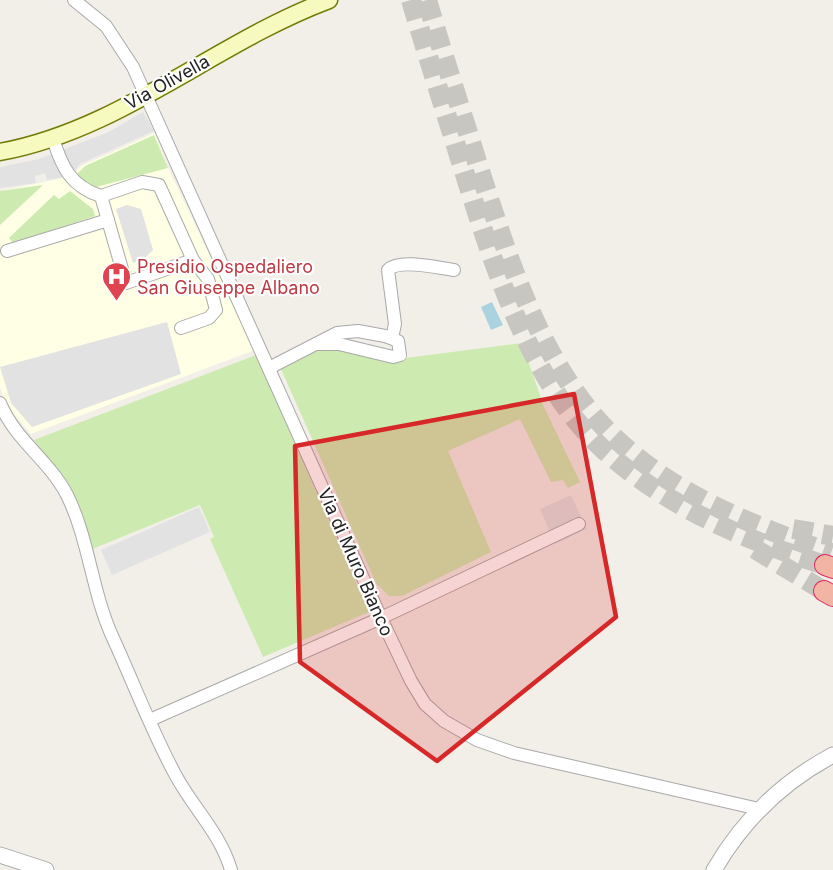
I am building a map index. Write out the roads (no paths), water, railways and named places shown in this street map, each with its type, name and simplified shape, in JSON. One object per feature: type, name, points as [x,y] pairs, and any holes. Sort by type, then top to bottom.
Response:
[{"type":"main road","name":"Via Olivella","points":[[0,152],[53,138],[146,94],[287,18],[329,0]]},
{"type":"street","name":"Via di Muro Bianco","points":[[74,0],[94,15],[115,37],[146,94],[155,120],[381,618],[425,704],[444,721],[477,740],[514,753],[759,809]]},
{"type":"street","points":[[53,138],[61,164],[71,178],[84,189],[100,196],[142,183],[159,185],[193,260],[208,279],[216,310],[209,318],[182,328]]},
{"type":"street","points":[[100,196],[126,283],[193,260]]},
{"type":"street","points":[[7,251],[108,220]]},
{"type":"street","points":[[392,338],[395,324],[388,270],[392,266],[405,264],[454,270]]},
{"type":"street","points":[[269,368],[337,333],[358,331],[392,338],[398,341],[401,348],[400,355],[393,357],[339,344],[316,344]]},
{"type":"street","points":[[0,404],[12,429],[51,471],[68,497],[103,613],[175,776],[217,836],[231,870]]},
{"type":"street","points":[[150,720],[381,618],[579,524]]},
{"type":"street","points":[[714,870],[759,809],[795,778],[833,755]]},
{"type":"street","points":[[0,855],[46,870]]},
{"type":"water","points":[[492,302],[503,325],[491,330],[481,307]]},
{"type":"tunnel","points":[[411,0],[500,279],[534,356],[578,423],[605,451],[630,471],[682,506],[766,545],[825,565]]},
{"type":"tunnel","points":[[427,0],[502,238],[530,311],[567,380],[590,411],[616,439],[664,477],[690,493],[745,520],[831,553]]},
{"type":"tunnel","points":[[793,529],[833,536]]},
{"type":"tunnel","points":[[755,549],[824,591]]},
{"type":"place","name":"Presidio Ospedaliero San Giuseppe Albano","points":[[116,302]]}]
